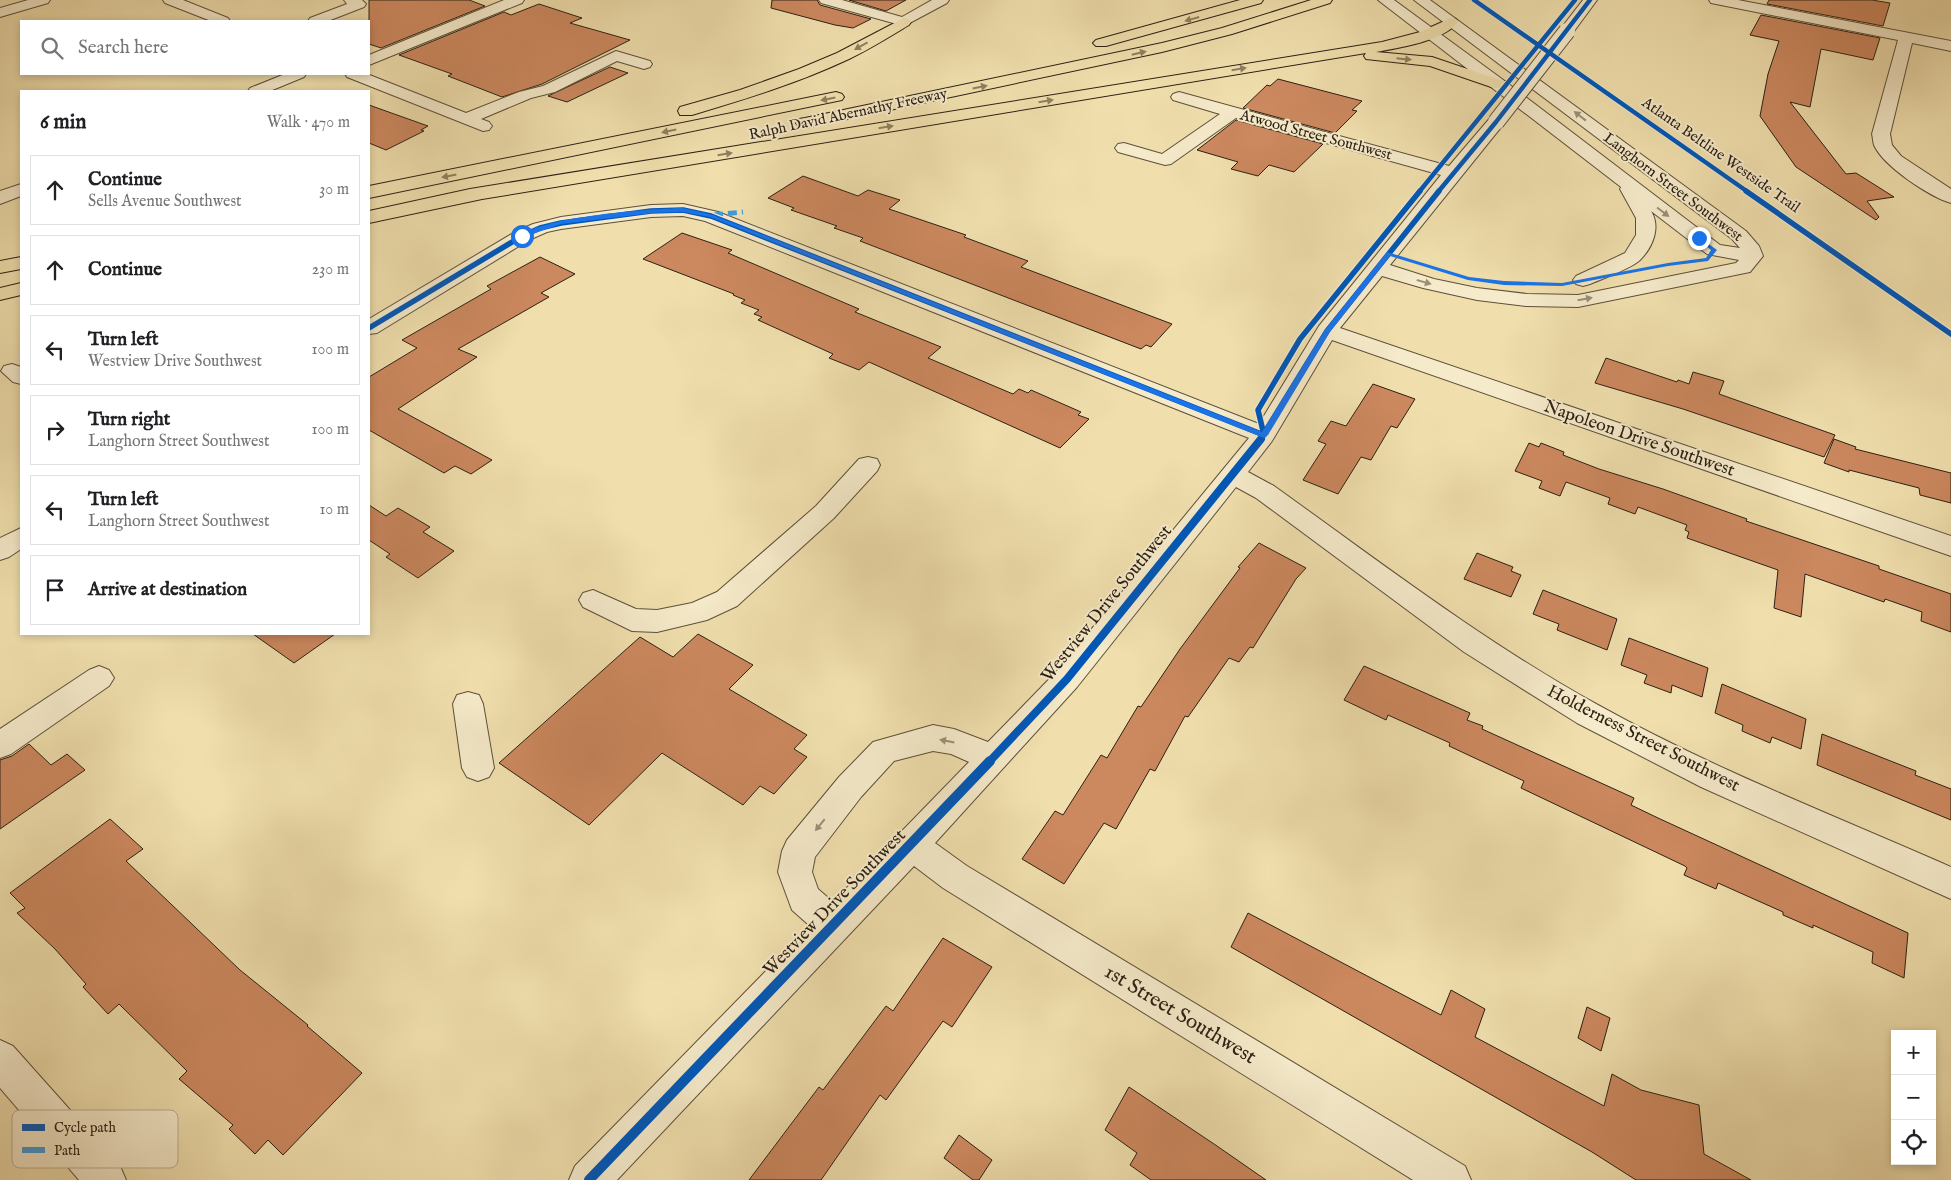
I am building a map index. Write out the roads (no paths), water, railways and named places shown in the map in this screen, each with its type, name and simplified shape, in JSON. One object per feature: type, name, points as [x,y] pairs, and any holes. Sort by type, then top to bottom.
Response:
[{"type":"highway","points":[[1082,48],[1256,0]]},
{"type":"highway","name":"Ralph David Abernathy Freeway","points":[[370,216],[1149,51],[1216,34],[1325,0]]},
{"type":"highway","points":[[497,166],[712,104],[770,85],[845,55],[904,22]]},
{"type":"highway","points":[[470,195],[1406,41],[1430,33],[1450,22]]},
{"type":"highway","points":[[1338,53],[1432,62],[1500,85]]},
{"type":"highway","name":"Ralph David Abernathy Freeway","points":[[370,192],[848,95]]},
{"type":"highway","points":[[0,267],[20,263]]},
{"type":"highway","points":[[0,294],[20,289]]},
{"type":"street","points":[[0,14],[43,0]]},
{"type":"street","points":[[170,0],[220,20]]},
{"type":"street","points":[[370,60],[517,0]]},
{"type":"street","points":[[826,0],[904,22],[942,0]]},
{"type":"street","name":"Langhorn Street Southwest","points":[[1383,261],[1468,278],[1504,283],[1562,285],[1668,264],[1708,259],[1714,250],[1500,85],[1385,0]]},
{"type":"street","name":"Langhorn Street Southwest","points":[[1383,261],[1430,284],[1477,294],[1528,300],[1578,301],[1743,268],[1753,256],[1749,246],[1738,235],[1560,100],[1421,0]]},
{"type":"street","name":"Westview Drive Southwest","points":[[590,1180],[912,845],[1067,679],[1264,435],[1327,331],[1496,122],[1590,0]]},
{"type":"street","points":[[1716,0],[1951,46]]},
{"type":"street","points":[[318,20],[361,4]]},
{"type":"street","points":[[1906,38],[1881,134],[1884,146],[1893,157],[1928,184],[1951,198]]},
{"type":"street","points":[[467,119],[525,95],[549,89],[616,56],[644,64]]},
{"type":"street","points":[[258,90],[296,75]]},
{"type":"street","points":[[356,75],[489,128]]},
{"type":"street","name":"Atwood Street Southwest","points":[[1179,97],[1453,173]]},
{"type":"street","points":[[1124,148],[1165,160],[1234,112]]},
{"type":"street","points":[[1583,280],[1632,257],[1646,235],[1646,218],[1624,181]]},
{"type":"street","points":[[0,198],[20,189]]},
{"type":"street","points":[[370,327],[522,236],[540,228],[561,223],[652,211],[683,210],[712,216],[1264,435]]},
{"type":"street","points":[[1714,250],[1753,256]]},
{"type":"street","name":"Napoleon Drive Southwest","points":[[1327,331],[1951,546]]},
{"type":"street","points":[[593,600],[632,620],[657,621],[697,613],[726,599],[825,512],[868,465]]},
{"type":"street","name":"Holderness Street Southwest","points":[[1233,474],[1265,492],[1474,644],[1588,714],[1712,777],[1951,883]]},
{"type":"street","points":[[0,550],[20,538]]},
{"type":"street","points":[[0,746],[99,678]]},
{"type":"street","points":[[468,704],[478,768]]},
{"type":"street","points":[[834,925],[804,899],[795,872],[799,851],[850,787],[884,751],[933,738],[954,742],[992,758]]},
{"type":"street","name":"1st Street Southwest","points":[[912,845],[955,877],[1451,1180]]},
{"type":"street","points":[[0,1059],[45,1110]]},
{"type":"street","points":[[95,1168],[106,1180]]}]
